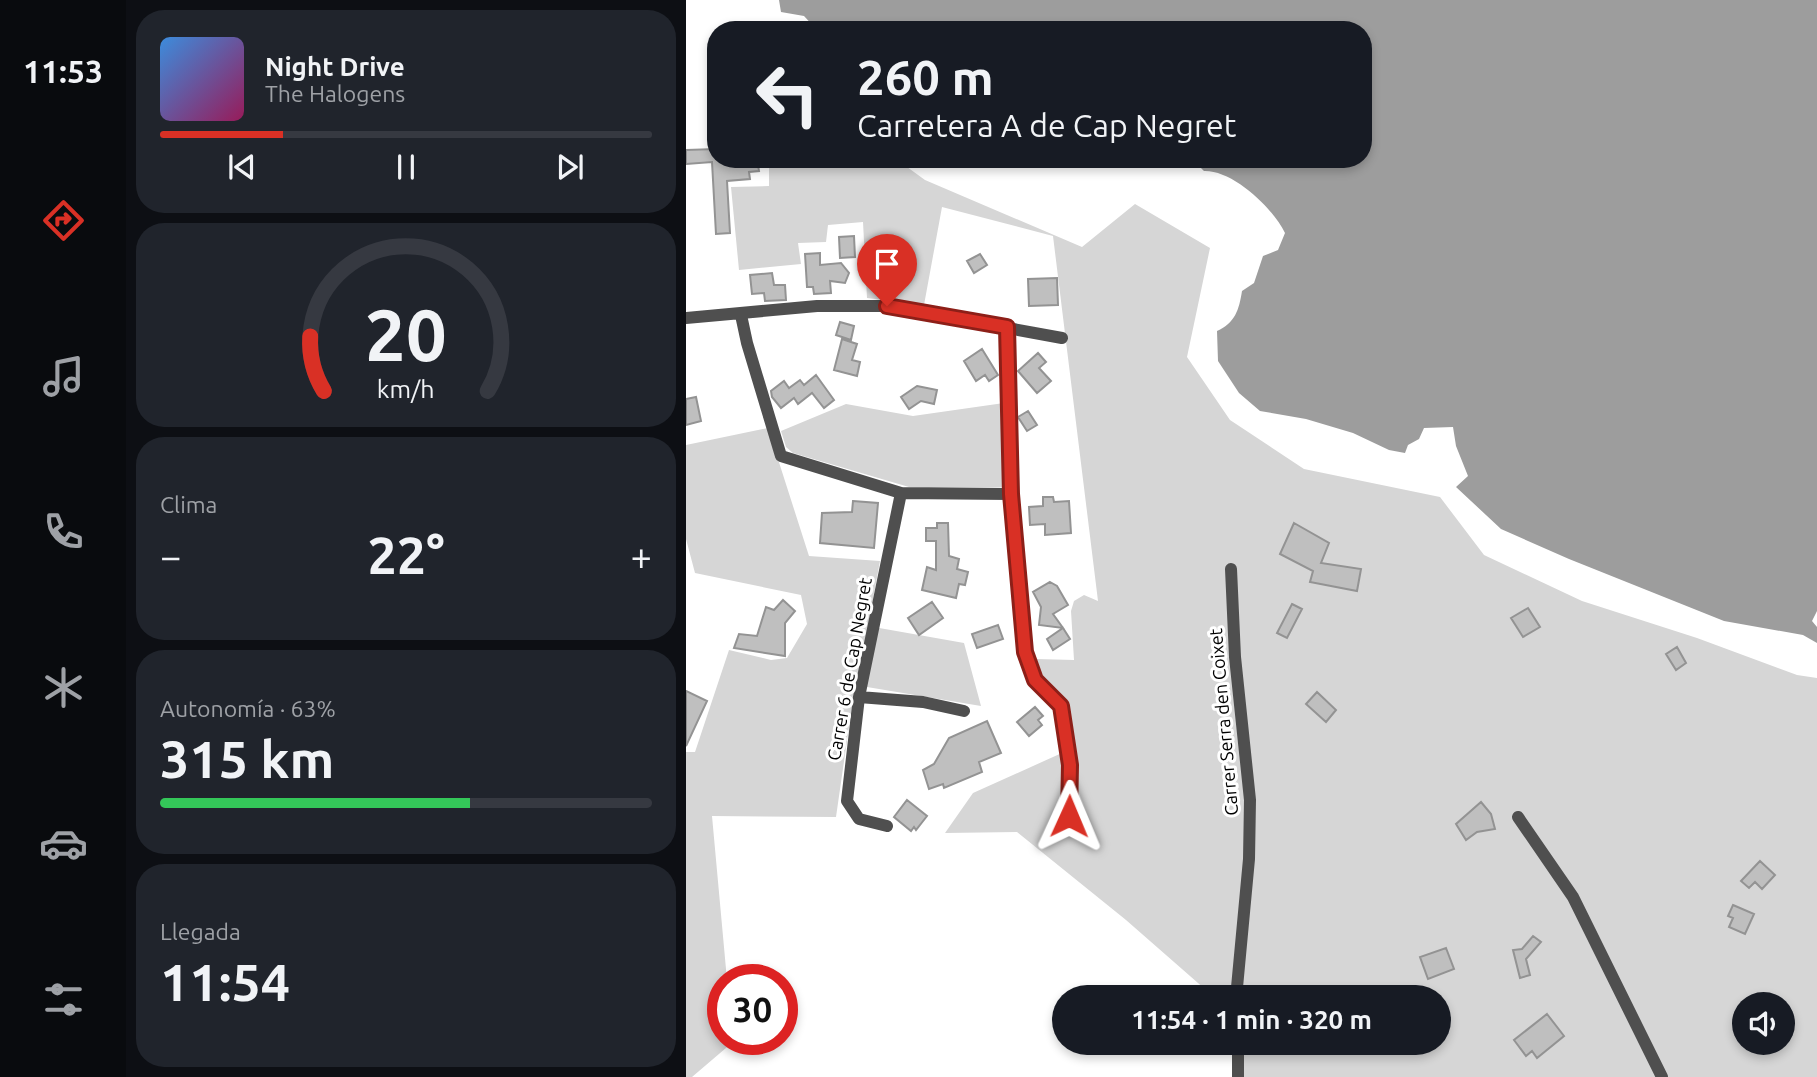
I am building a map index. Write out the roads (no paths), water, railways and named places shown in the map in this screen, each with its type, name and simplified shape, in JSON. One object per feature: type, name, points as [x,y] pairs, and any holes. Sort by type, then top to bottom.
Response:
[{"type":"street","points":[[686,318],[817,306],[887,306],[1062,338]]},
{"type":"street","points":[[741,315],[781,456],[901,493],[1011,494]]},
{"type":"street","points":[[1007,327],[1011,494],[1025,652],[1035,680],[1061,706],[1070,765],[1069,816]]},
{"type":"street","name":"Carrer 6 de Cap Negret","points":[[887,826],[859,819],[847,801],[859,697],[901,493]]},
{"type":"street","name":"Carrer Serra den Coixet","points":[[1231,569],[1235,657],[1250,800],[1249,859],[1237,985]]},
{"type":"street","points":[[859,697],[923,702],[964,711]]},
{"type":"street","points":[[1518,817],[1573,897],[1662,1077]]},
{"type":"street","points":[[1238,1055],[1238,1077]]}]
